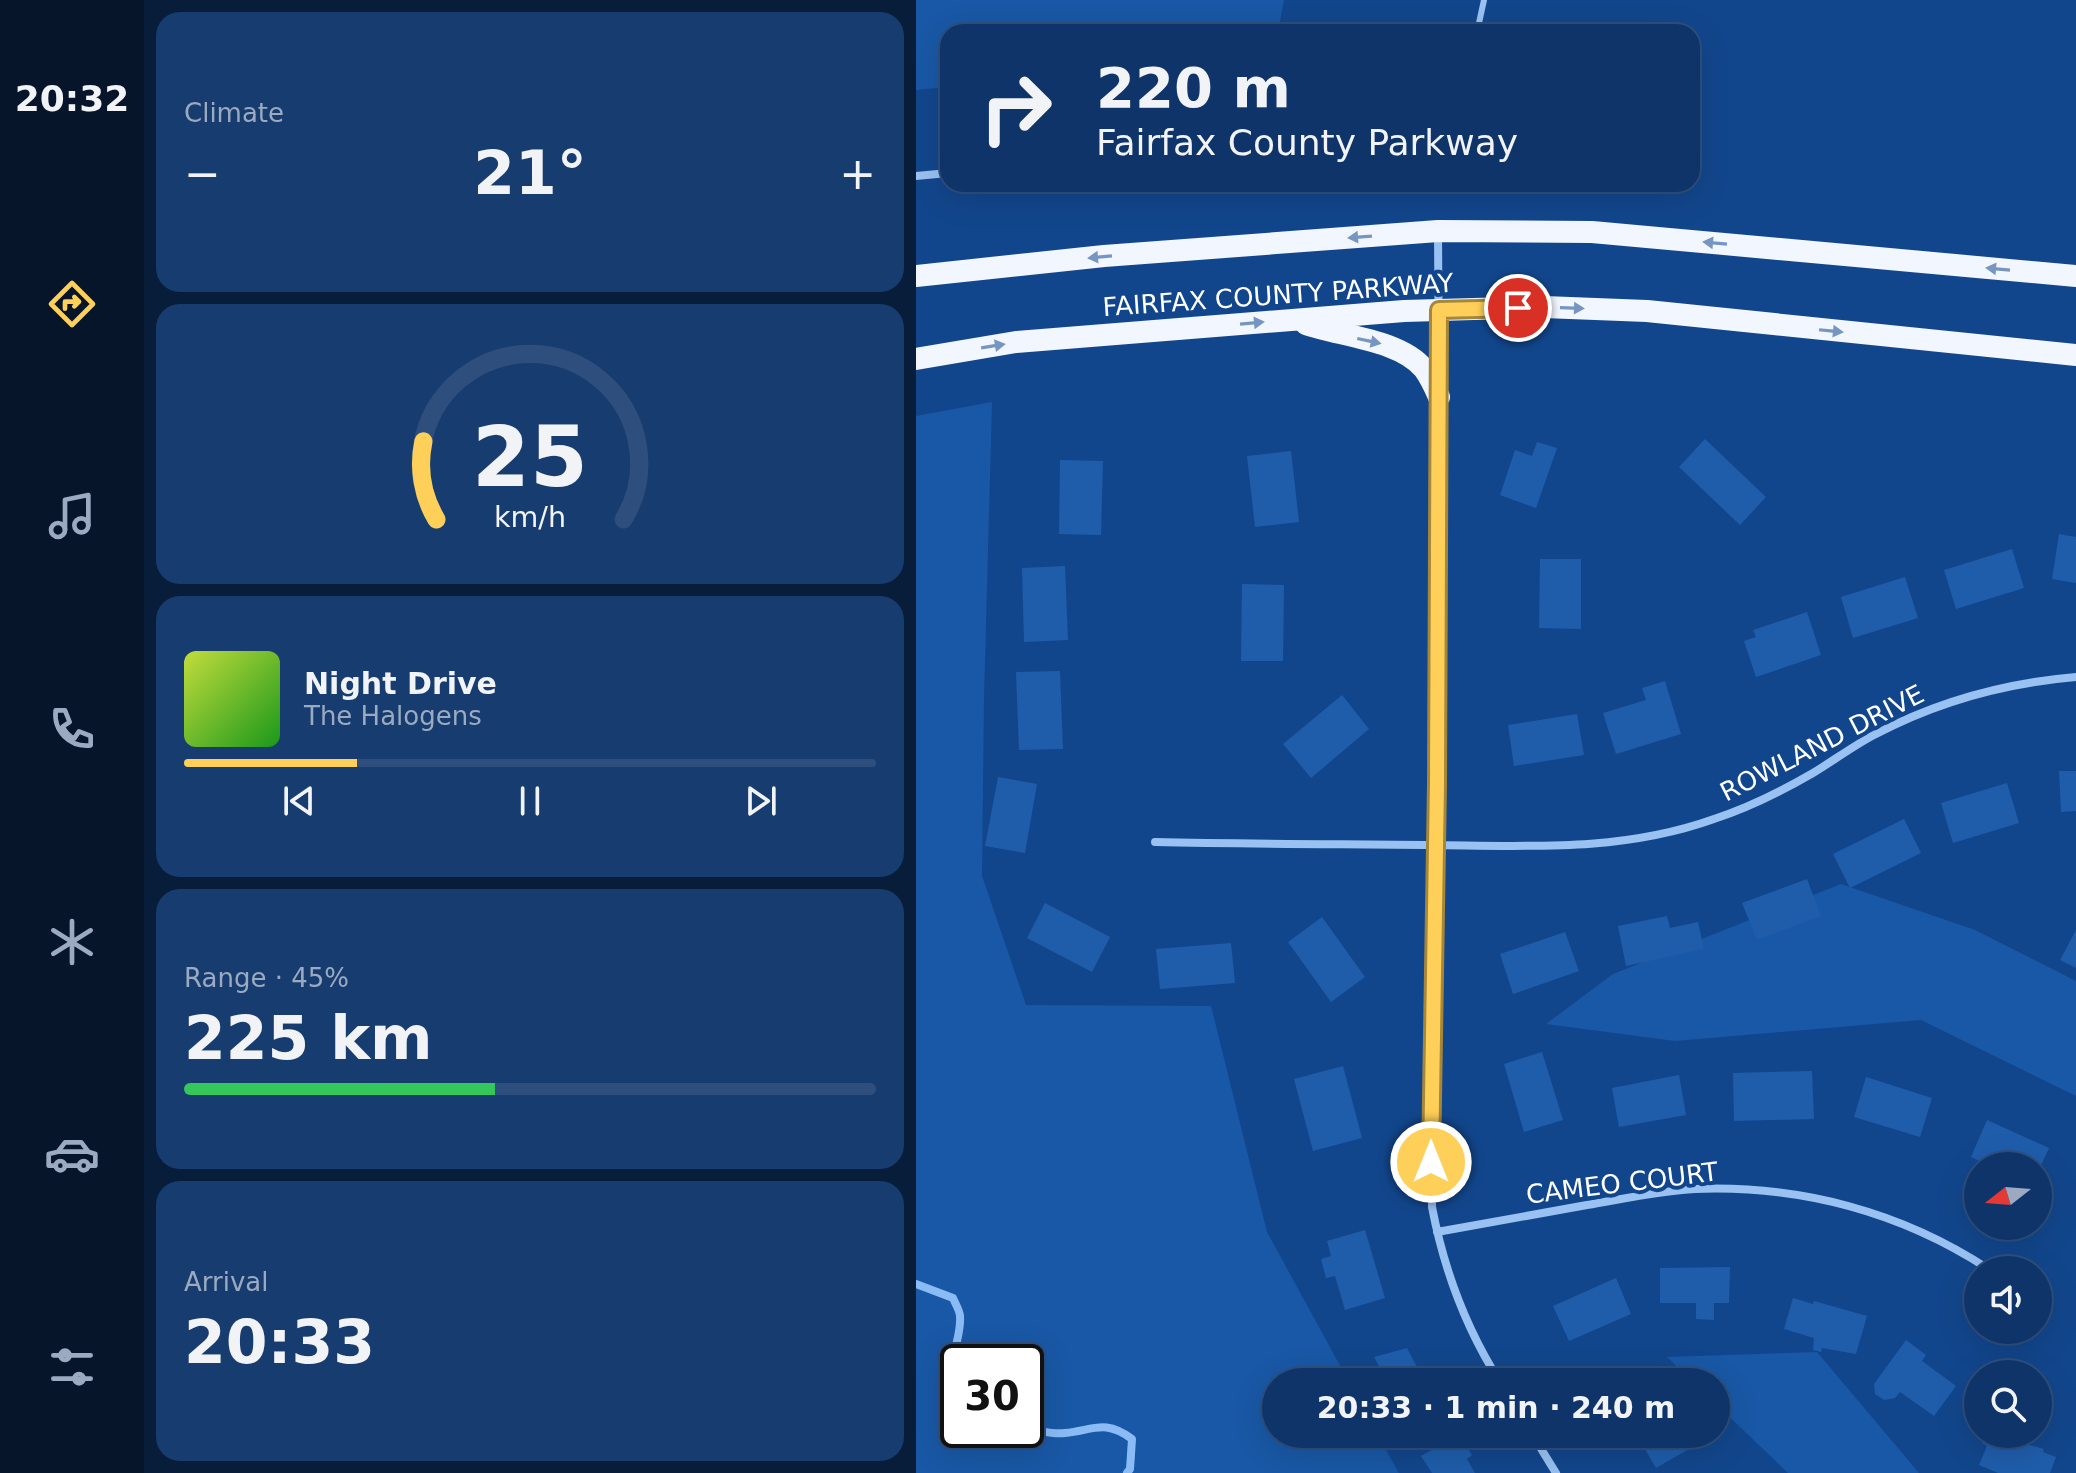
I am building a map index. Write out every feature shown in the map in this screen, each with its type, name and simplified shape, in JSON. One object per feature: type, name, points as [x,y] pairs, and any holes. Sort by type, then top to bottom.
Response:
[{"type":"highway","name":"FAIRFAX COUNTY PARKWAY","points":[[916,276],[1104,256],[1438,231],[1592,232],[2076,276]]},
{"type":"highway","name":"FAIRFAX COUNTY PARKWAY","points":[[916,359],[1016,342],[1439,310],[1544,307],[1647,311],[2076,355]]},
{"type":"highway","points":[[1294,320],[1404,352],[1424,368],[1439,397]]},
{"type":"street","points":[[916,176],[940,174]]},
{"type":"street","points":[[1438,231],[1432,1207],[1450,1279],[1468,1326],[1492,1368]]},
{"type":"street","name":"ROWLAND DRIVE","points":[[1155,842],[1523,847],[1595,845],[1654,836],[1713,820],[1761,801],[1873,735],[1927,710],[1992,689],[2076,677]]},
{"type":"street","name":"CAMEO COURT","points":[[1437,1232],[1636,1196],[1693,1189],[1749,1189],[1803,1195],[1861,1208],[1913,1227],[1969,1256]]},
{"type":"street","points":[[1541,1448],[1556,1473]]},
{"type":"lane","points":[[1479,24],[1484,0]]},
{"type":"shaded area","points":[[916,0],[1284,0],[1280,24],[940,24],[940,88],[916,90]]},
{"type":"shaded area","points":[[992,402],[982,876],[1026,1005],[1211,1006],[1267,1232],[1341,1368],[1262,1368],[1262,1448],[1385,1448],[1399,1473],[916,1473],[916,416]]},
{"type":"shaded area","points":[[1841,884],[1975,930],[2076,981],[2076,1096],[1921,1020],[1675,1041],[1546,1024],[1613,974]]},
{"type":"shaded area","points":[[1817,1352],[1919,1473],[1788,1473],[1730,1417],[1730,1368],[1678,1368],[1667,1357]]},
{"type":"building","points":[[1705,439],[1766,497],[1740,525],[1679,467]]},
{"type":"building","points":[[1537,442],[1557,448],[1536,508],[1500,495],[1515,450],[1532,456]]},
{"type":"building","points":[[1291,451],[1299,522],[1255,527],[1247,456]]},
{"type":"building","points":[[1060,460],[1103,461],[1101,535],[1059,534]]},
{"type":"building","points":[[2059,534],[2076,537],[2076,583],[2052,579]]},
{"type":"building","points":[[2012,549],[2024,588],[1956,609],[1944,570]]},
{"type":"building","points":[[1540,559],[1581,559],[1581,629],[1539,628]]},
{"type":"building","points":[[1065,566],[1068,640],[1024,642],[1022,568]]},
{"type":"building","points":[[1905,577],[1918,618],[1853,638],[1841,597]]},
{"type":"building","points":[[1242,584],[1284,585],[1283,661],[1241,661]]},
{"type":"building","points":[[1807,612],[1821,655],[1756,677],[1744,641],[1756,637],[1753,630]]},
{"type":"building","points":[[1060,671],[1063,749],[1019,750],[1016,672]]},
{"type":"building","points":[[1665,681],[1681,734],[1616,754],[1603,713],[1646,700],[1642,688]]},
{"type":"building","points":[[1342,695],[1369,729],[1311,778],[1283,744]]},
{"type":"building","points":[[1577,714],[1584,755],[1514,766],[1508,725]]},
{"type":"building","points":[[2059,771],[2076,771],[2076,811],[2061,812]]},
{"type":"building","points":[[998,777],[1037,784],[1025,853],[985,846]]},
{"type":"building","points":[[2007,783],[2019,823],[1953,843],[1941,803]]},
{"type":"building","points":[[1904,819],[1921,853],[1850,888],[1833,854]]},
{"type":"building","points":[[1807,879],[1821,916],[1757,940],[1742,903]]},
{"type":"building","points":[[1045,903],[1110,937],[1092,972],[1027,938]]},
{"type":"building","points":[[1667,916],[1670,928],[1698,922],[1704,949],[1626,966],[1618,926]]},
{"type":"building","points":[[1322,917],[1365,977],[1331,1002],[1288,942]]},
{"type":"building","points":[[2076,930],[2076,968],[2060,960]]},
{"type":"building","points":[[1565,932],[1579,971],[1513,994],[1500,954]]},
{"type":"building","points":[[1231,943],[1235,983],[1160,989],[1156,949]]},
{"type":"building","points":[[1542,1052],[1563,1120],[1524,1132],[1504,1064]]},
{"type":"building","points":[[1343,1066],[1362,1138],[1313,1151],[1294,1079]]},
{"type":"building","points":[[1812,1071],[1814,1119],[1734,1121],[1733,1073]]},
{"type":"building","points":[[1679,1075],[1686,1115],[1619,1127],[1612,1088]]},
{"type":"building","points":[[1866,1077],[1932,1098],[1920,1137],[1854,1117]]},
{"type":"building","points":[[1987,1120],[2049,1148],[2047,1152],[1973,1152]]},
{"type":"building","points":[[1365,1230],[1385,1298],[1345,1310],[1335,1276],[1326,1278],[1321,1259],[1331,1256],[1327,1241]]},
{"type":"building","points":[[1730,1267],[1729,1303],[1714,1303],[1714,1320],[1696,1319],[1696,1303],[1660,1303],[1660,1268]]},
{"type":"building","points":[[1616,1278],[1631,1314],[1569,1341],[1553,1306]]},
{"type":"building","points":[[1793,1298],[1867,1316],[1856,1354],[1822,1348],[1821,1352],[1813,1350],[1814,1338],[1784,1329]]},
{"type":"building","points":[[1906,1340],[1926,1355],[1922,1361],[1956,1386],[1934,1416],[1900,1392],[1895,1398],[1884,1400],[1875,1394],[1874,1384]]},
{"type":"building","points":[[1407,1348],[1418,1368],[1380,1368],[1374,1357]]},
{"type":"building","points":[[1435,1448],[1468,1448],[1472,1455],[1467,1459],[1475,1473],[1432,1473],[1421,1456]]},
{"type":"building","points":[[1644,1448],[1689,1449],[1656,1468]]},
{"type":"building","points":[[1986,1448],[2040,1448],[2056,1457],[2050,1473],[1998,1473],[1979,1465]]},
{"type":"waterway","points":[[916,1284],[953,1298],[960,1314],[956,1344]]},
{"type":"waterway","points":[[1044,1432],[1107,1428],[1123,1433],[1132,1439],[1127,1473]]},
{"type":"route","points":[[1431,1162],[1437,783],[1439,310],[1518,308]]}]
